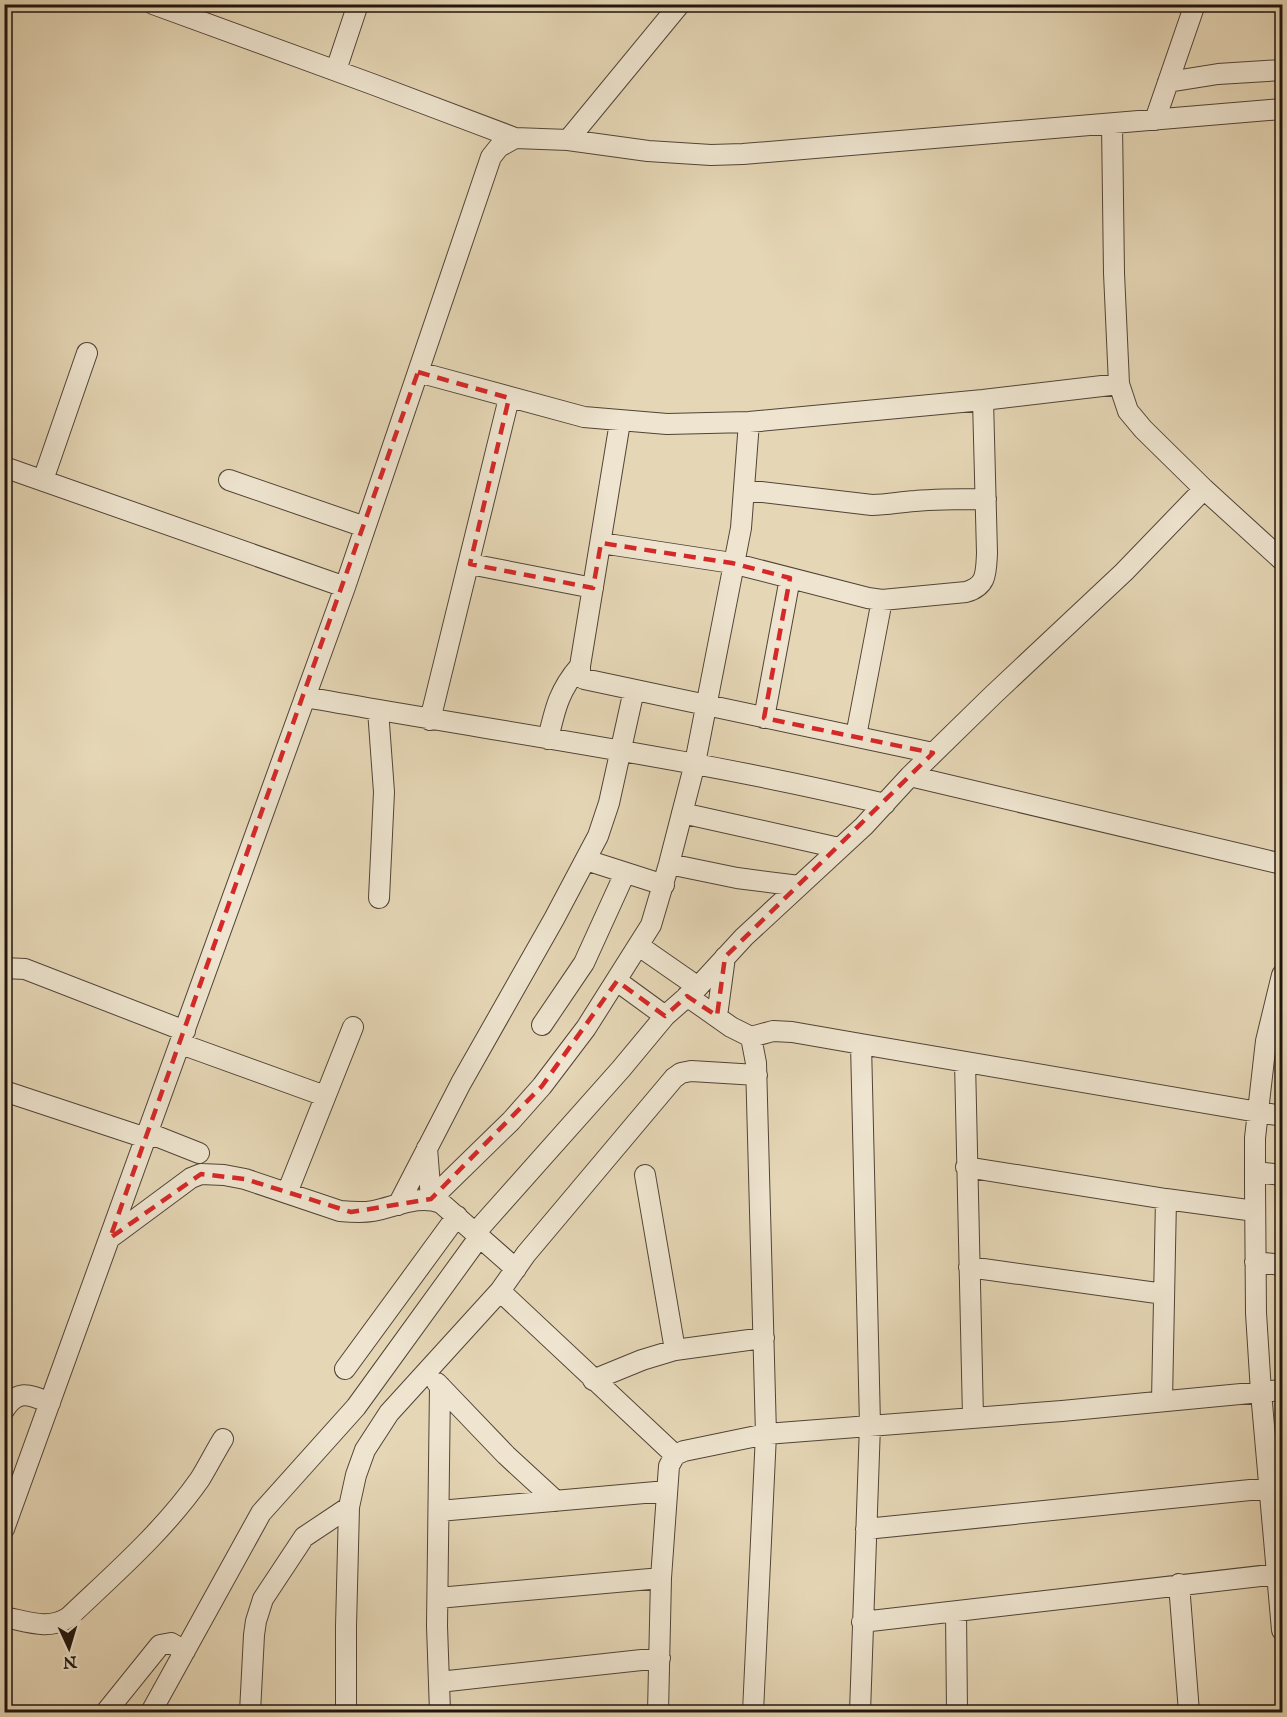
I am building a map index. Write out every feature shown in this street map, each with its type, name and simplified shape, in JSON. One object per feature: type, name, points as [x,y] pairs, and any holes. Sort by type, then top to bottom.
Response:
[{"type":"street","points":[[153,4],[515,138],[568,140],[648,151],[711,155],[1282,109]]},
{"type":"street","points":[[336,70],[358,4]]},
{"type":"street","points":[[568,140],[680,4]]},
{"type":"street","points":[[1155,120],[1195,4]]},
{"type":"street","points":[[1168,82],[1226,73],[1282,70]]},
{"type":"street","points":[[1113,124],[1114,273],[1119,384],[1128,411],[1143,429],[1204,489],[1282,561]]},
{"type":"street","points":[[4,1529],[345,587],[491,157],[500,147],[515,138]]},
{"type":"street","points":[[43,480],[87,353]]},
{"type":"street","points":[[418,372],[584,417],[620,422],[667,424],[748,422],[983,400],[1119,384]]},
{"type":"street","points":[[430,720],[509,398]]},
{"type":"street","points":[[601,543],[732,563],[853,595],[882,600],[966,592],[977,588],[982,583],[986,572],[983,400]]},
{"type":"street","points":[[620,422],[580,666],[580,674],[584,679],[933,753]]},
{"type":"street","points":[[431,1199],[511,1121],[543,1086],[586,1028],[651,925],[664,885],[695,763],[732,563],[741,528],[748,422]]},
{"type":"street","points":[[4,467],[345,587]]},
{"type":"street","points":[[230,480],[365,527]]},
{"type":"street","points":[[151,1713],[162,1703],[185,1651],[261,1513],[362,1400],[478,1234],[665,1016],[885,804],[933,753],[1124,572],[1204,489]]},
{"type":"street","points":[[745,490],[872,505],[940,499],[986,499]]},
{"type":"street","points":[[470,564],[593,588]]},
{"type":"street","points":[[764,718],[790,578]]},
{"type":"street","points":[[856,736],[882,600]]},
{"type":"street","points":[[548,739],[562,689],[580,666]]},
{"type":"street","points":[[398,1205],[461,1083],[598,836],[609,803],[634,690]]},
{"type":"street","points":[[305,697],[430,720],[695,763],[808,785],[885,804]]},
{"type":"street","points":[[378,710],[384,792],[378,898]]},
{"type":"street","points":[[910,776],[1282,864]]},
{"type":"street","points":[[682,813],[839,848]]},
{"type":"street","points":[[586,860],[664,885]]},
{"type":"street","points":[[669,864],[737,878],[799,886]]},
{"type":"street","points":[[542,1025],[584,963],[625,873]]},
{"type":"street","points":[[639,946],[730,1027],[751,1037],[773,1031],[792,1032],[1282,1116]]},
{"type":"street","points":[[717,1016],[725,957]]},
{"type":"street","points":[[4,968],[25,969],[325,1096]]},
{"type":"street","points":[[1282,975],[1279,1002],[1266,1041],[1258,1112],[1255,1172],[1255,1262],[1261,1392],[1282,1630]]},
{"type":"street","points":[[617,981],[665,1016]]},
{"type":"street","points":[[287,1193],[353,1027]]},
{"type":"street","points":[[751,1037],[757,1075],[766,1434],[753,1713]]},
{"type":"street","points":[[860,1713],[870,1425],[861,1044]]},
{"type":"street","points":[[965,1062],[973,1418]]},
{"type":"street","points":[[346,1713],[349,1507],[356,1475],[372,1437],[389,1413],[500,1291],[674,1078],[681,1073],[691,1071],[757,1075]]},
{"type":"street","points":[[4,1091],[146,1138],[156,1136],[199,1153]]},
{"type":"street","points":[[428,1148],[431,1199]]},
{"type":"street","points":[[966,1167],[1255,1211]]},
{"type":"street","points":[[1255,1172],[1282,1174]]},
{"type":"street","points":[[110,1238],[191,1178],[201,1174],[224,1174],[340,1211],[371,1212],[422,1199],[431,1199],[441,1203],[457,1216],[516,1269]]},
{"type":"street","points":[[645,1175],[675,1350]]},
{"type":"street","points":[[1162,1401],[1166,1199]]},
{"type":"street","points":[[345,1369],[457,1216]]},
{"type":"street","points":[[1255,1262],[1282,1265]]},
{"type":"street","points":[[969,1267],[1164,1294]]},
{"type":"street","points":[[500,1291],[675,1455]]},
{"type":"street","points":[[593,1380],[642,1360],[675,1350],[764,1338]]},
{"type":"street","points":[[427,1372],[506,1455],[556,1501]]},
{"type":"street","points":[[440,1386],[438,1598],[440,1713]]},
{"type":"street","points":[[658,1713],[661,1578],[669,1466],[675,1455],[696,1448],[766,1434],[1282,1390]]},
{"type":"street","points":[[4,1410],[11,1399],[20,1395],[50,1403]]},
{"type":"street","points":[[4,1617],[47,1625],[55,1625],[69,1617],[147,1543],[200,1478],[223,1439]]},
{"type":"street","points":[[866,1529],[1270,1488]]},
{"type":"street","points":[[439,1511],[667,1491]]},
{"type":"street","points":[[250,1713],[254,1635],[263,1599],[304,1537],[349,1507]]},
{"type":"street","points":[[862,1622],[1278,1574]]},
{"type":"street","points":[[438,1598],[661,1578]]},
{"type":"street","points":[[1179,1584],[1189,1713]]},
{"type":"street","points":[[956,1612],[957,1713]]},
{"type":"street","points":[[106,1713],[160,1645],[171,1644],[185,1651]]},
{"type":"street","points":[[440,1682],[660,1658]]},
{"type":"highlighted area","points":[[418,372],[509,398],[470,564],[593,588],[601,543],[732,563],[790,578],[764,718],[933,753],[725,957],[717,1016],[687,996],[665,1016],[617,981],[542,1086],[431,1199],[351,1212],[245,1179],[201,1174],[110,1238]]}]
